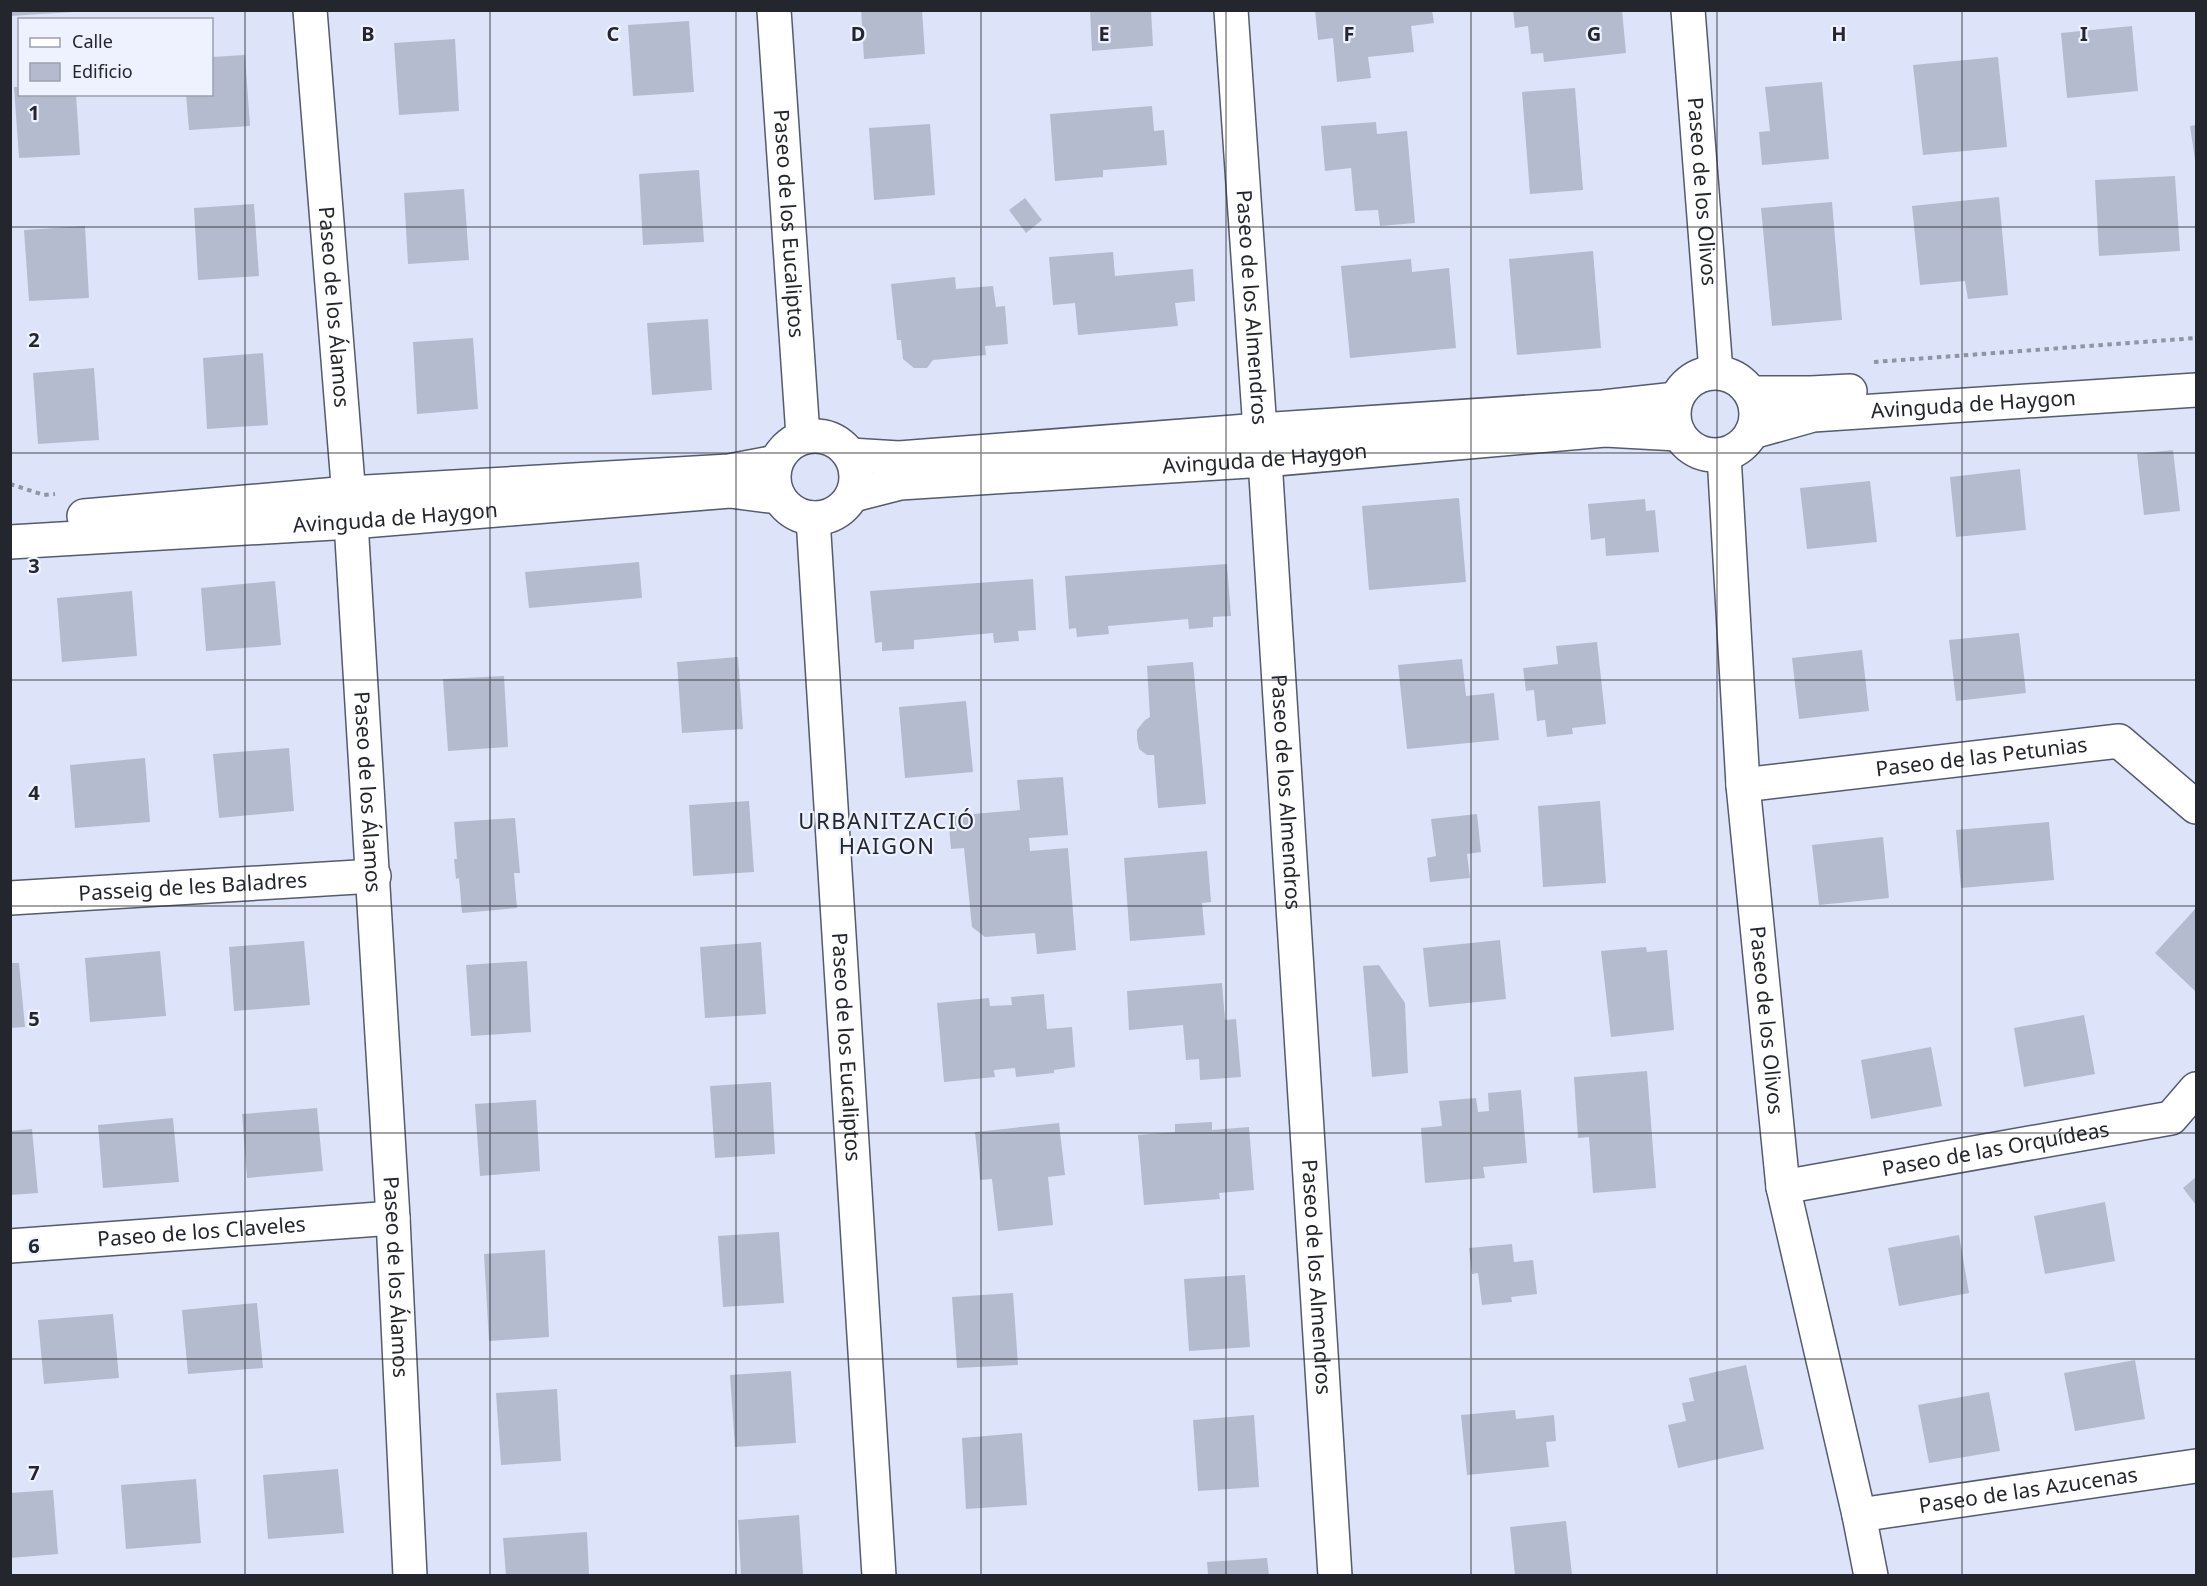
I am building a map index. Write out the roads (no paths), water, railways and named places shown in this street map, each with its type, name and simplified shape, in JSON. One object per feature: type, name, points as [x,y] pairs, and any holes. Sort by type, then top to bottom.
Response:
[{"type":"street","name":"Paseo de los Álamos","points":[[310,10],[350,508],[374,876],[410,1575]]},
{"type":"street","name":"Paseo de los Eucaliptos","points":[[774,10],[803,436]]},
{"type":"street","name":"Paseo de los Almendros","points":[[1231,10],[1262,445],[1335,1575]]},
{"type":"street","name":"Paseo de los Olivos","points":[[1688,10],[1716,372]]},
{"type":"street","name":"Avinguda de Haygon","points":[[1751,393],[1811,393],[2196,368]]},
{"type":"street","points":[[1725,373],[1744,384],[1751,393],[1754,399],[1756,421],[1745,444],[1724,455],[1704,454],[1688,446],[1678,434],[1673,419],[1676,399],[1685,384],[1704,374],[1725,373]]},
{"type":"street","name":"Avinguda de Haygon","points":[[1752,432],[1813,415],[2196,390]]},
{"type":"street","name":"Avinguda de Haygon","points":[[853,495],[900,483],[1676,399]]},
{"type":"street","name":"Avinguda de Haygon","points":[[850,455],[899,458],[1605,430],[1678,434]]},
{"type":"street","points":[[803,436],[825,436],[844,447],[850,455],[854,462],[856,483],[853,495],[844,506],[824,518],[804,517],[788,510],[778,497],[773,482],[776,462],[785,447],[803,436]]},
{"type":"street","name":"Paseo de los Olivos","points":[[1724,455],[1743,785],[1783,1187],[1871,1575]]},
{"type":"street","name":"Avinguda de Haygon","points":[[10,542],[729,471],[776,462]]},
{"type":"street","name":"Avinguda de Haygon","points":[[10,523],[730,490],[778,497]]},
{"type":"street","name":"Paseo de los Eucaliptos","points":[[813,518],[879,1575]]},
{"type":"street","name":"Paseo de las Petunias","points":[[1743,785],[2119,741],[2196,807]]},
{"type":"street","name":"Passeig de les Baladres","points":[[10,898],[374,876]]},
{"type":"street","name":"Paseo de las Orquídeas","points":[[1783,1187],[2171,1118],[2196,1089]]},
{"type":"street","name":"Paseo de los Claveles","points":[[10,1246],[393,1218]]},
{"type":"street","name":"Paseo de las Azucenas","points":[[1859,1515],[2196,1466]]},
{"type":"district","name":"URBANITZACIÓ HAIGON","points":[[887,834]]}]
